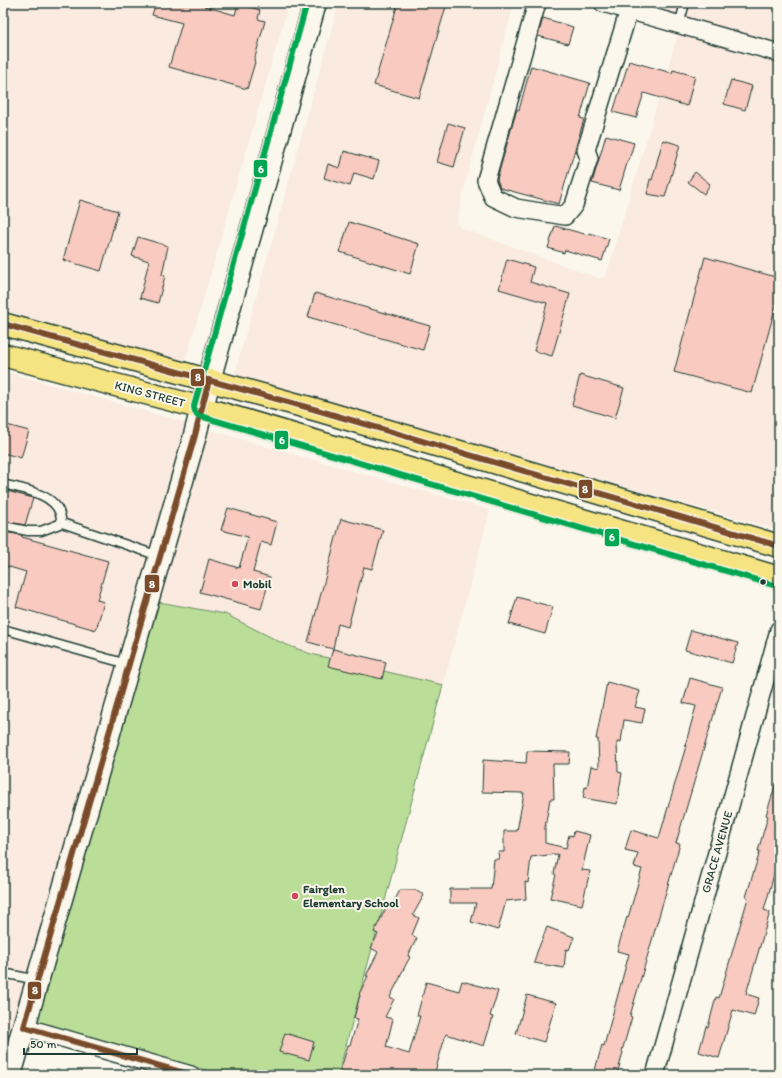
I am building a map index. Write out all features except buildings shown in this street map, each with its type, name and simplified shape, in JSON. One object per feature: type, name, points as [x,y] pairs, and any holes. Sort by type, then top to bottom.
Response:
[{"type":"main road","points":[[3,324],[325,412],[779,546]]},
{"type":"main road","name":"KING STREET","points":[[3,355],[202,408],[779,578]]},
{"type":"main road","points":[[746,568],[764,558],[779,562]]},
{"type":"street","points":[[10,1075],[160,556],[315,3]]},
{"type":"street","points":[[536,3],[486,180],[493,197],[516,208],[565,216],[574,204],[589,158],[586,150],[630,7]]},
{"type":"street","points":[[602,3],[630,7],[679,25],[779,53]]},
{"type":"street","name":"GRACE AVENUE","points":[[655,1075],[779,630]]},
{"type":"street","points":[[24,1027],[170,1072],[191,1075]]},
{"type":"lane","points":[[679,25],[685,3]]},
{"type":"lane","points":[[3,484],[26,490],[47,498],[53,502],[60,513],[62,523]]},
{"type":"lane","points":[[3,526],[34,532],[62,523],[160,556]]},
{"type":"lane","points":[[3,629],[128,664]]},
{"type":"lane","points":[[3,973],[38,980]]},
{"type":"shaded area","points":[[3,3],[289,3],[185,362],[3,310]]},
{"type":"shaded area","points":[[339,3],[514,3],[462,196],[457,223],[461,228],[598,278],[602,278],[607,273],[678,34],[779,62],[779,530],[234,376]]},
{"type":"shaded area","points":[[635,3],[779,3],[779,44]]},
{"type":"shaded area","points":[[3,371],[190,424],[3,1061]]},
{"type":"shaded area","points":[[209,430],[490,510],[443,685],[311,654],[282,643],[225,614],[159,602]]},
{"type":"green space","points":[[159,602],[225,614],[282,643],[311,654],[443,685],[338,1075],[223,1075],[34,1021]]},
{"type":"transit line","name":"6","points":[[307,3],[194,406],[196,413],[200,416],[777,586]]},
{"type":"transit line","name":"8","points":[[3,324],[317,410],[779,546]]},
{"type":"transit line","name":"8","points":[[191,1075],[24,1027],[194,439],[209,380]]},
{"type":"place","name":"Mobil","points":[[235,584]]},
{"type":"place","name":"Fairglen Elementary School","points":[[295,896]]}]
